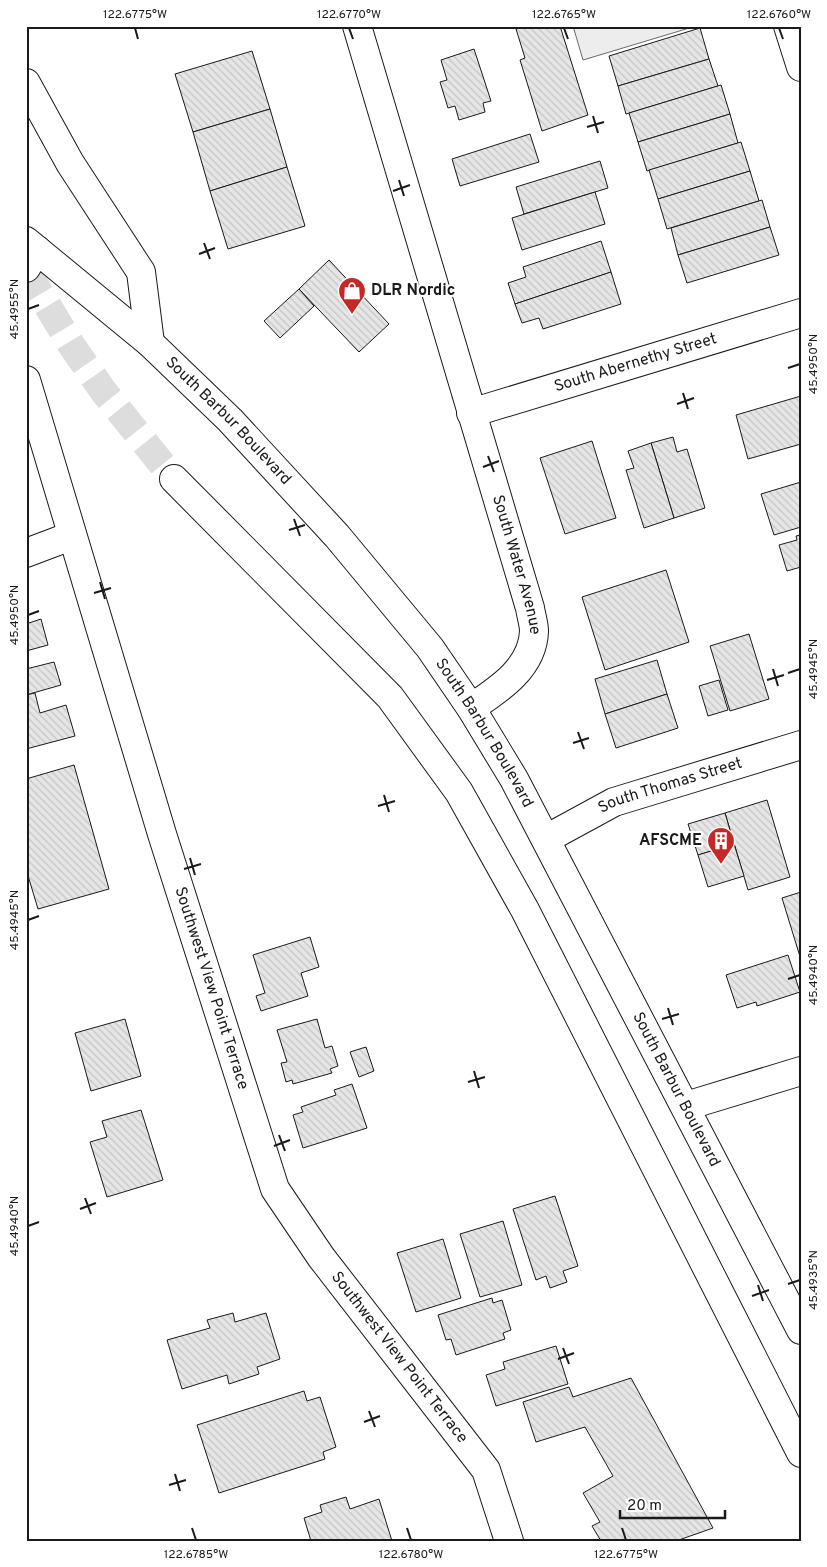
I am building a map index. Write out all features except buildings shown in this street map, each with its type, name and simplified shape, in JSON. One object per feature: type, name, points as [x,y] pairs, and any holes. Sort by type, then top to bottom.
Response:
[{"type":"street","name":"South Water Avenue","points":[[357,26],[530,608],[534,631],[531,649],[507,684],[471,708]]},
{"type":"street","points":[[788,26],[801,67]]},
{"type":"street","points":[[26,83],[70,163],[141,272],[150,343]]},
{"type":"street","name":"South Barbur Boulevard","points":[[30,253],[150,343],[230,420],[337,536],[430,648],[471,708],[514,779],[801,1330]]},
{"type":"street","name":"South Abernethy Street","points":[[471,413],[801,313]]},
{"type":"street","name":"Southwest View Point Terrace","points":[[26,380],[71,536],[162,834],[275,1189],[316,1250],[486,1470],[509,1541]]},
{"type":"street","points":[[174,479],[342,646],[390,697],[459,792],[525,910],[801,1454]]},
{"type":"street","points":[[26,553],[71,536]]},
{"type":"street","name":"South Thomas Street","points":[[546,838],[614,802],[801,745]]},
{"type":"street","points":[[686,1106],[801,1071]]},
{"type":"shaded area","points":[[573,26],[696,26],[583,60]]},
{"type":"tunnel","points":[[26,270],[72,346],[104,392],[174,479]]},
{"type":"place","name":"DLR Nordic","points":[[352,315]]},
{"type":"place","name":"AFSCME","points":[[721,865]]}]
